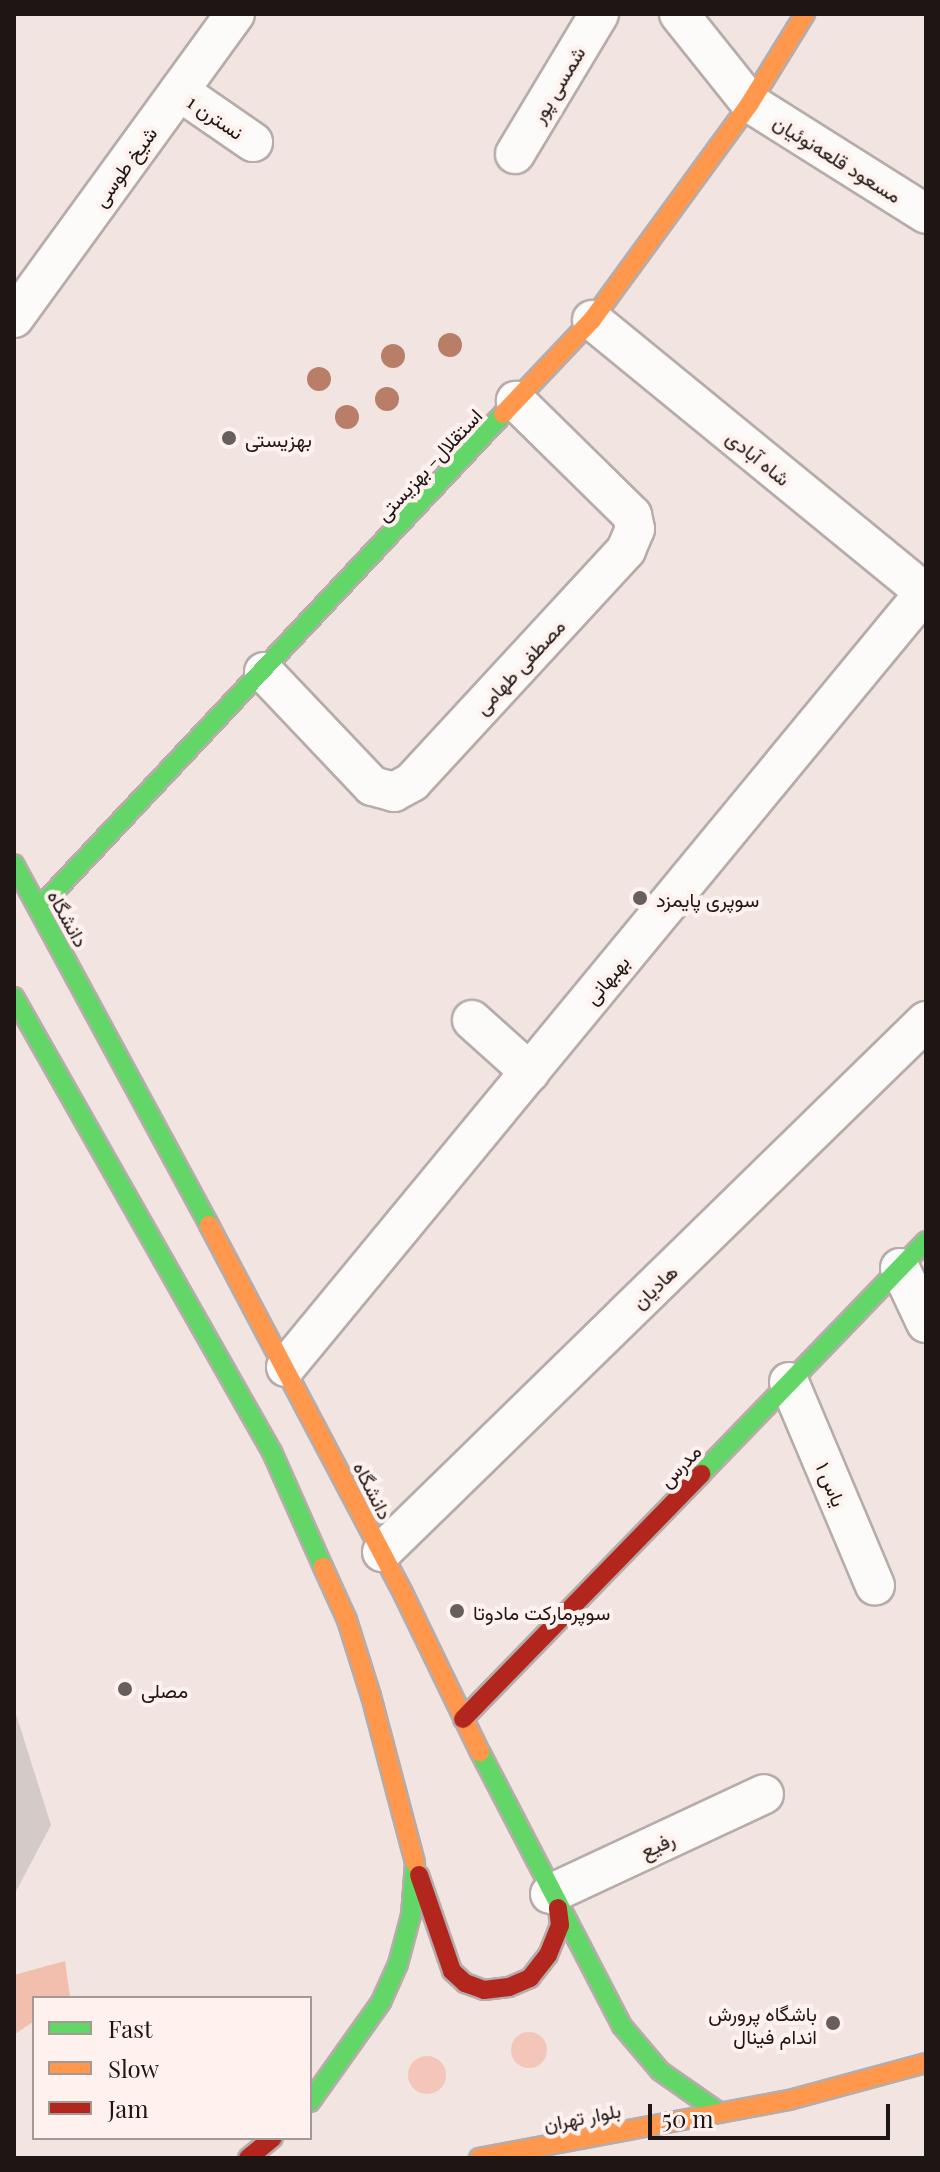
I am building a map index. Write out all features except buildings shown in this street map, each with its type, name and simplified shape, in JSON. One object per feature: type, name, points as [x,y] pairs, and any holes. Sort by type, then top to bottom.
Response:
[{"type":"main road","name":"استقلال- بهزیستی","points":[[39,908],[592,320],[750,103],[805,14]]},
{"type":"main road","name":"دانشگاه","points":[[14,864],[286,1367],[382,1552],[554,1901],[638,2049],[660,2071],[720,2113]]},
{"type":"main road","points":[[14,997],[272,1452],[327,1572],[371,1696],[415,1865],[452,1971],[465,1983],[484,1990],[509,1987],[530,1978],[548,1955],[560,1925],[554,1901]]},
{"type":"main road","name":"مدرس","points":[[463,1719],[926,1241]]},
{"type":"main road","points":[[312,2100],[381,2002],[398,1964],[411,1915],[415,1865]]},
{"type":"main road","name":"بلوار تهران","points":[[479,2158],[789,2100],[926,2063]]},
{"type":"main road","points":[[248,2158],[270,2140]]},
{"type":"street","name":"شیخ طوسی","points":[[14,318],[235,14]]},
{"type":"street","name":"شمسی پور","points":[[515,154],[599,14]]},
{"type":"street","points":[[679,14],[750,103]]},
{"type":"street","name":"نسترن 1","points":[[179,91],[253,142]]},
{"type":"street","name":"مسعود قلعه‌نوئیان","points":[[750,103],[926,214]]},
{"type":"street","name":"شاه آبادی","points":[[592,320],[926,592]]},
{"type":"street","name":"مصطفی طهامی","points":[[264,672],[372,786],[394,792],[412,782],[626,550],[635,529],[632,515],[516,401]]},
{"type":"street","name":"بهبهانی","points":[[286,1367],[926,592]]},
{"type":"street","points":[[472,1020],[530,1072]]},
{"type":"street","name":"هادیان","points":[[382,1552],[926,1021]]},
{"type":"street","points":[[900,1268],[926,1323]]},
{"type":"street","name":"یاس ۱","points":[[789,1382],[875,1586]]},
{"type":"street","name":"رفیع","points":[[554,1901],[764,1794]]},
{"type":"shaded area","points":[[65,1961],[70,1996],[32,1996],[32,2022],[14,2035],[14,1975]]},
{"type":"shaded area","points":[[529,2032],[542,2037],[547,2050],[542,2063],[529,2068],[516,2063],[511,2050],[516,2037]]},
{"type":"shaded area","points":[[427,2056],[440,2062],[446,2075],[440,2088],[427,2094],[414,2088],[408,2075],[414,2062]]},
{"type":"traffic: fast","points":[[39,908],[503,414]]},
{"type":"traffic: fast","points":[[14,864],[209,1225]]},
{"type":"traffic: fast","points":[[14,997],[272,1452],[323,1567]]},
{"type":"traffic: fast","points":[[701,1474],[926,1241]]},
{"type":"traffic: fast","points":[[480,1752],[622,2026],[660,2071],[720,2113]]},
{"type":"traffic: fast","points":[[312,2099],[381,2002],[398,1964],[411,1915],[415,1863]]},
{"type":"traffic: slow","points":[[503,414],[592,320],[750,103],[805,14]]},
{"type":"traffic: slow","points":[[209,1225],[403,1593],[480,1752]]},
{"type":"traffic: slow","points":[[323,1567],[347,1620],[371,1696],[415,1863]]},
{"type":"traffic: slow","points":[[479,2158],[789,2100],[926,2063]]},
{"type":"traffic: jam","points":[[463,1719],[701,1474]]},
{"type":"traffic: jam","points":[[419,1875],[452,1971],[465,1983],[484,1990],[509,1987],[530,1978],[548,1955],[560,1925],[558,1908]]},
{"type":"traffic: jam","points":[[248,2158],[270,2140]]},
{"type":"place","name":"بهزیستی","points":[[229,438]]},
{"type":"place","name":"سوپری پایمزد","points":[[640,898]]},
{"type":"place","name":"سوپرمارکت مادوتا","points":[[457,1611]]},
{"type":"place","name":"مصلی","points":[[125,1689]]},
{"type":"place","name":"باشگاه پرورش اندام فینال","points":[[833,2023]]}]
